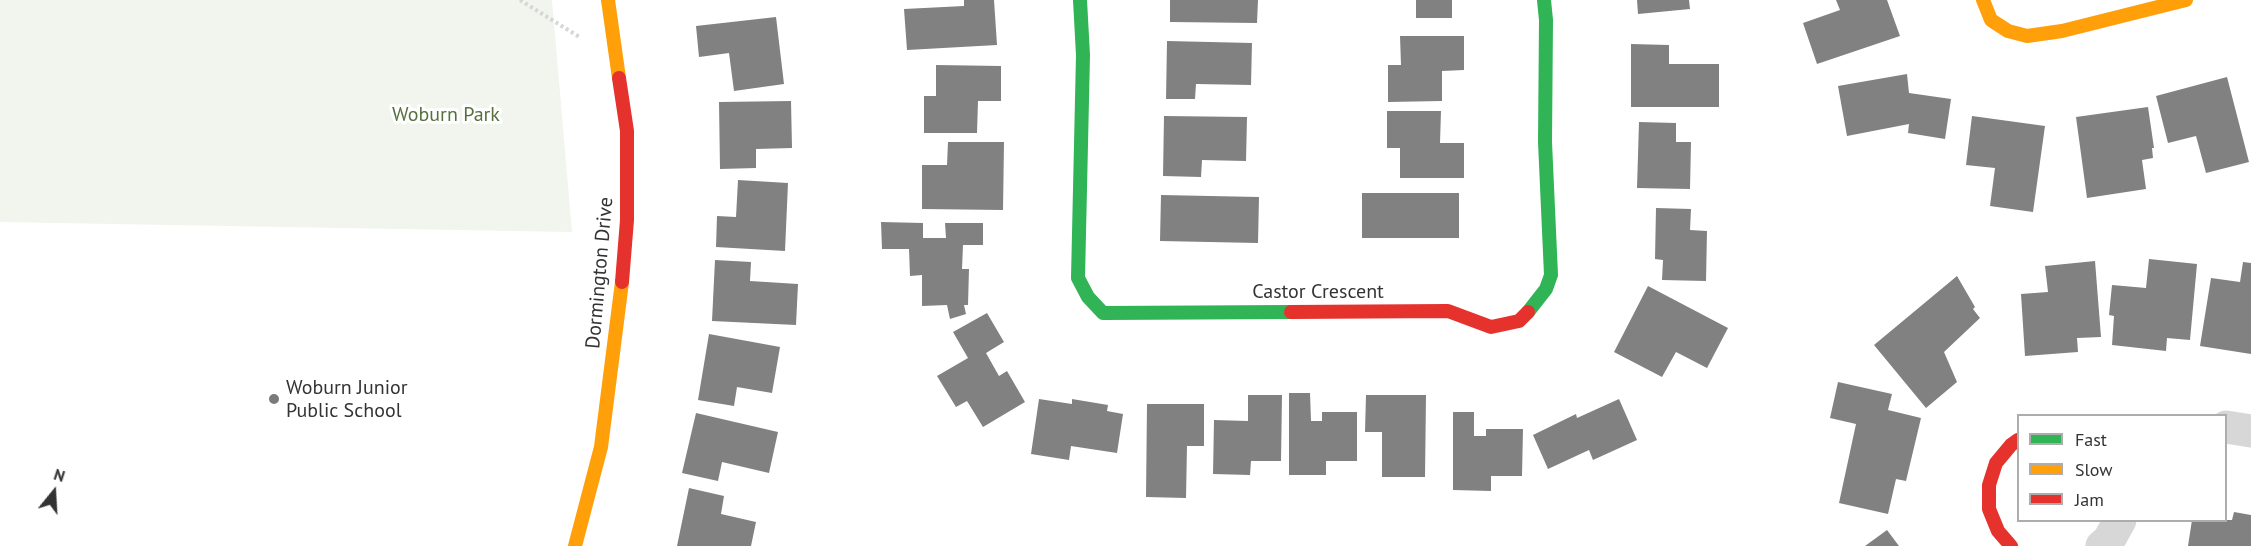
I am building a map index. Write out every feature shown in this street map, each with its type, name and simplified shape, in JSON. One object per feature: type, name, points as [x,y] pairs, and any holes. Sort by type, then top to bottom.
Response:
[{"type":"street","name":"Dormington Drive","points":[[575,546],[601,447],[618,322],[627,220],[627,131],[608,0]]},
{"type":"street","name":"Castor Crescent","points":[[1080,0],[1083,55],[1078,278],[1088,297],[1103,313],[1448,311],[1491,327],[1519,321],[1546,289],[1551,275],[1545,142],[1546,20],[1544,0]]},
{"type":"street","points":[[1983,0],[1991,20],[2008,32],[2027,36],[2062,31],[2186,0]]},
{"type":"street","points":[[2227,428],[2251,431]]},
{"type":"street","points":[[2011,546],[1998,531],[1989,509],[1989,485],[1996,463],[2011,444],[2017,441]]},
{"type":"street","points":[[2102,546],[2109,540],[2119,522]]},
{"type":"path","points":[[520,0],[615,59]]},
{"type":"green space","name":"Woburn Park","points":[[0,0],[552,0],[572,232],[0,222]]},
{"type":"building","points":[[964,0],[994,0],[997,45],[907,50],[904,9],[964,6]]},
{"type":"building","points":[[1170,0],[1258,0],[1257,23],[1170,22]]},
{"type":"building","points":[[1416,0],[1452,0],[1452,18],[1416,18]]},
{"type":"building","points":[[1637,0],[1689,0],[1690,9],[1638,14]]},
{"type":"building","points":[[1836,0],[1887,0],[1900,36],[1817,64],[1803,23],[1840,10]]},
{"type":"building","points":[[776,17],[784,84],[734,91],[729,53],[699,57],[696,26]]},
{"type":"building","points":[[1400,36],[1464,36],[1464,70],[1442,71],[1442,101],[1388,102],[1388,65],[1401,65]]},
{"type":"building","points":[[1167,41],[1252,43],[1251,85],[1196,84],[1195,99],[1166,99]]},
{"type":"building","points":[[1631,44],[1669,45],[1669,64],[1719,64],[1719,107],[1631,107]]},
{"type":"building","points":[[936,65],[1001,66],[1001,101],[978,101],[977,133],[924,133],[924,96],[936,96]]},
{"type":"building","points":[[1907,74],[1909,93],[1951,99],[1945,139],[1908,133],[1909,124],[1847,136],[1838,86]]},
{"type":"building","points":[[2227,77],[2249,162],[2206,173],[2196,136],[2168,143],[2156,96]]},
{"type":"building","points":[[791,101],[792,148],[756,149],[756,168],[720,169],[719,102]]},
{"type":"building","points":[[2148,107],[2154,148],[2152,148],[2153,158],[2142,160],[2146,189],[2087,198],[2076,117]]},
{"type":"building","points":[[1387,111],[1441,111],[1440,143],[1464,143],[1464,178],[1400,178],[1400,148],[1387,148]]},
{"type":"building","points":[[1164,116],[1247,117],[1246,161],[1202,160],[1201,177],[1163,176]]},
{"type":"building","points":[[1972,116],[2045,126],[2033,212],[1990,206],[1995,168],[1966,165]]},
{"type":"building","points":[[1639,122],[1676,123],[1676,142],[1691,142],[1690,189],[1637,188]]},
{"type":"building","points":[[948,142],[1004,142],[1003,210],[922,209],[922,165],[947,165]]},
{"type":"building","points":[[738,180],[788,183],[785,251],[716,247],[717,216],[736,217]]},
{"type":"building","points":[[1362,193],[1459,193],[1459,238],[1362,238]]},
{"type":"building","points":[[1161,195],[1259,197],[1258,243],[1160,241]]},
{"type":"building","points":[[1656,208],[1691,209],[1690,230],[1707,231],[1706,281],[1662,280],[1663,260],[1655,259]]},
{"type":"building","points":[[881,222],[923,223],[923,238],[946,238],[945,223],[983,223],[983,245],[963,245],[962,269],[969,269],[968,305],[964,305],[966,314],[950,319],[947,305],[922,306],[922,275],[910,276],[909,249],[882,249]]},
{"type":"building","points":[[2149,259],[2197,264],[2190,340],[2167,338],[2166,351],[2112,345],[2114,316],[2109,315],[2112,285],[2146,288]]},
{"type":"building","points":[[715,260],[751,262],[750,281],[798,284],[796,325],[712,321]]},
{"type":"building","points":[[2095,261],[2101,337],[2077,338],[2078,352],[2025,356],[2021,294],[2048,292],[2045,266]]},
{"type":"building","points":[[2243,262],[2251,263],[2251,354],[2200,346],[2211,278],[2240,282]]},
{"type":"building","points":[[1957,276],[1975,307],[1973,309],[1980,318],[1944,352],[1957,382],[1926,408],[1874,345]]},
{"type":"building","points":[[1648,286],[1728,328],[1707,368],[1676,352],[1662,377],[1614,352]]},
{"type":"building","points":[[987,313],[1004,342],[986,353],[999,376],[1007,371],[1025,402],[983,427],[967,401],[956,407],[937,376],[968,358],[953,332]]},
{"type":"building","points":[[709,334],[780,347],[772,393],[737,387],[734,406],[698,400]]},
{"type":"building","points":[[1838,382],[1892,394],[1888,410],[1921,418],[1906,481],[1896,479],[1888,514],[1839,503],[1856,424],[1830,418]]},
{"type":"building","points":[[1289,393],[1310,393],[1311,421],[1322,421],[1322,412],[1357,412],[1357,461],[1326,461],[1326,475],[1289,475]]},
{"type":"building","points":[[1248,395],[1282,395],[1281,461],[1251,461],[1250,475],[1213,474],[1214,420],[1248,421]]},
{"type":"building","points":[[1366,395],[1426,395],[1425,477],[1382,477],[1382,432],[1365,432]]},
{"type":"building","points":[[1039,399],[1072,404],[1072,399],[1108,405],[1107,411],[1123,414],[1117,453],[1071,446],[1069,460],[1031,454]]},
{"type":"building","points":[[1619,399],[1637,440],[1593,460],[1589,450],[1548,469],[1533,435],[1576,414],[1577,418]]},
{"type":"building","points":[[1147,404],[1204,404],[1204,446],[1187,446],[1186,498],[1146,497]]},
{"type":"building","points":[[1453,412],[1474,412],[1474,436],[1486,436],[1486,429],[1523,429],[1522,476],[1491,476],[1491,491],[1453,490]]},
{"type":"building","points":[[696,413],[778,432],[769,473],[722,462],[718,481],[682,473]]},
{"type":"building","points":[[689,488],[724,496],[721,514],[756,522],[751,546],[677,546]]},
{"type":"building","points":[[2234,512],[2251,515],[2251,546],[2188,546],[2192,522],[2232,520]]},
{"type":"building","points":[[1887,530],[1899,546],[1865,546]]},
{"type":"traffic: fast","points":[[1080,0],[1083,55],[1078,278],[1088,297],[1103,313],[1291,312]]},
{"type":"traffic: fast","points":[[1528,312],[1546,289],[1551,275],[1545,142],[1546,20],[1544,0]]},
{"type":"traffic: slow","points":[[608,0],[619,78]]},
{"type":"traffic: slow","points":[[1983,0],[1991,20],[2008,31],[2027,36],[2062,31],[2186,0]]},
{"type":"traffic: slow","points":[[575,546],[601,447],[622,282]]},
{"type":"traffic: jam","points":[[619,78],[627,131],[627,220],[622,282]]},
{"type":"traffic: jam","points":[[1291,312],[1448,311],[1491,327],[1519,321],[1528,312]]},
{"type":"traffic: jam","points":[[2011,546],[1998,531],[1989,509],[1989,485],[1996,463],[2017,441]]},
{"type":"place","name":"Woburn Junior Public School","points":[[274,399]]}]
